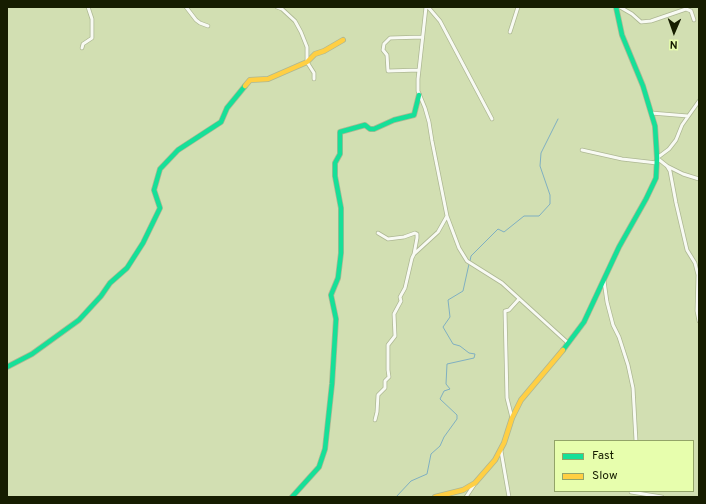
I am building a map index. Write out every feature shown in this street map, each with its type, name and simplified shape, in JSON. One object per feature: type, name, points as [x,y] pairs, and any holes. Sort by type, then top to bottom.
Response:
[{"type":"street","points":[[82,48],[83,44],[92,38],[92,19],[88,7]]},
{"type":"street","points":[[186,7],[196,20],[208,26]]},
{"type":"street","points":[[277,7],[282,9],[295,21],[301,32],[308,47],[307,62],[314,73],[314,79]]},
{"type":"street","points":[[292,497],[319,467],[325,449],[332,384],[336,319],[331,295],[338,278],[341,253],[341,208],[335,176],[335,163],[340,154],[340,132],[365,125],[370,129],[374,129],[383,124],[414,115],[419,96],[419,70],[427,7]]},
{"type":"street","points":[[427,7],[440,21],[492,119]]},
{"type":"street","points":[[510,32],[518,7]]},
{"type":"street","points":[[466,497],[475,483],[501,451],[512,418],[521,400],[584,322],[619,247],[656,178],[657,138],[643,86],[622,35],[616,7]]},
{"type":"street","points":[[620,7],[632,14],[641,22],[651,21],[686,9],[691,11],[694,20]]},
{"type":"street","points":[[419,70],[388,71],[386,55],[383,50],[384,44],[390,38],[422,37]]},
{"type":"street","points":[[7,367],[32,354],[79,320],[126,268],[143,244],[160,208],[154,190],[160,169],[178,150],[221,122],[227,108],[250,80],[268,79],[307,62],[315,54],[324,51],[343,40]]},
{"type":"street","points":[[419,96],[426,108],[447,216],[459,248],[469,261],[502,283],[568,343]]},
{"type":"street","points":[[657,161],[676,140],[682,125],[699,101]]},
{"type":"street","points":[[651,113],[688,116]]},
{"type":"street","points":[[582,150],[622,159],[657,161],[683,174],[699,179]]},
{"type":"street","points":[[667,166],[670,171],[687,250],[695,262],[698,275],[699,298],[697,311],[699,321]]},
{"type":"street","points":[[414,254],[438,232],[447,216]]},
{"type":"street","points":[[375,420],[378,395],[385,388],[385,381],[390,377],[388,370],[388,346],[395,336],[394,314],[401,301],[400,297],[405,288],[417,238],[417,234],[415,233],[404,237],[388,239],[378,233]]},
{"type":"street","points":[[604,280],[607,302],[613,325],[619,337],[628,365],[633,388],[636,440]]},
{"type":"street","points":[[512,418],[507,398],[506,311],[509,310],[519,299]]},
{"type":"street","points":[[501,451],[510,497]]},
{"type":"street","points":[[435,497],[463,490],[475,483]]},
{"type":"street","points":[[631,497],[632,492],[662,497]]},
{"type":"waterway","points":[[470,261],[471,256],[498,229],[504,232],[524,216],[539,216],[550,204],[550,195],[540,166],[541,153],[558,119]]},
{"type":"waterway","points":[[396,497],[411,481],[427,474],[431,454],[440,446],[444,437],[457,419],[457,415],[440,399],[444,391],[450,389],[446,384],[447,364],[474,358],[475,354],[469,353],[460,346],[453,344],[443,327],[450,317],[448,300],[463,291],[469,264]]},
{"type":"traffic: fast","points":[[563,350],[584,322],[619,247],[656,178],[657,158],[655,126],[643,86],[622,35],[616,7]]},
{"type":"traffic: fast","points":[[7,367],[32,354],[79,320],[101,296],[110,283],[127,268],[143,243],[160,208],[154,190],[160,169],[178,150],[221,122],[227,108],[245,86]]},
{"type":"traffic: fast","points":[[292,497],[319,467],[325,449],[332,384],[336,319],[331,295],[338,278],[341,253],[341,208],[335,176],[335,163],[340,154],[340,132],[365,125],[370,129],[374,129],[394,120],[414,115],[419,95]]},
{"type":"traffic: slow","points":[[245,86],[250,80],[268,79],[307,62],[315,54],[324,51],[343,40]]},
{"type":"traffic: slow","points":[[435,497],[463,490],[475,483],[495,460],[504,443],[512,418],[521,400],[563,350]]}]
